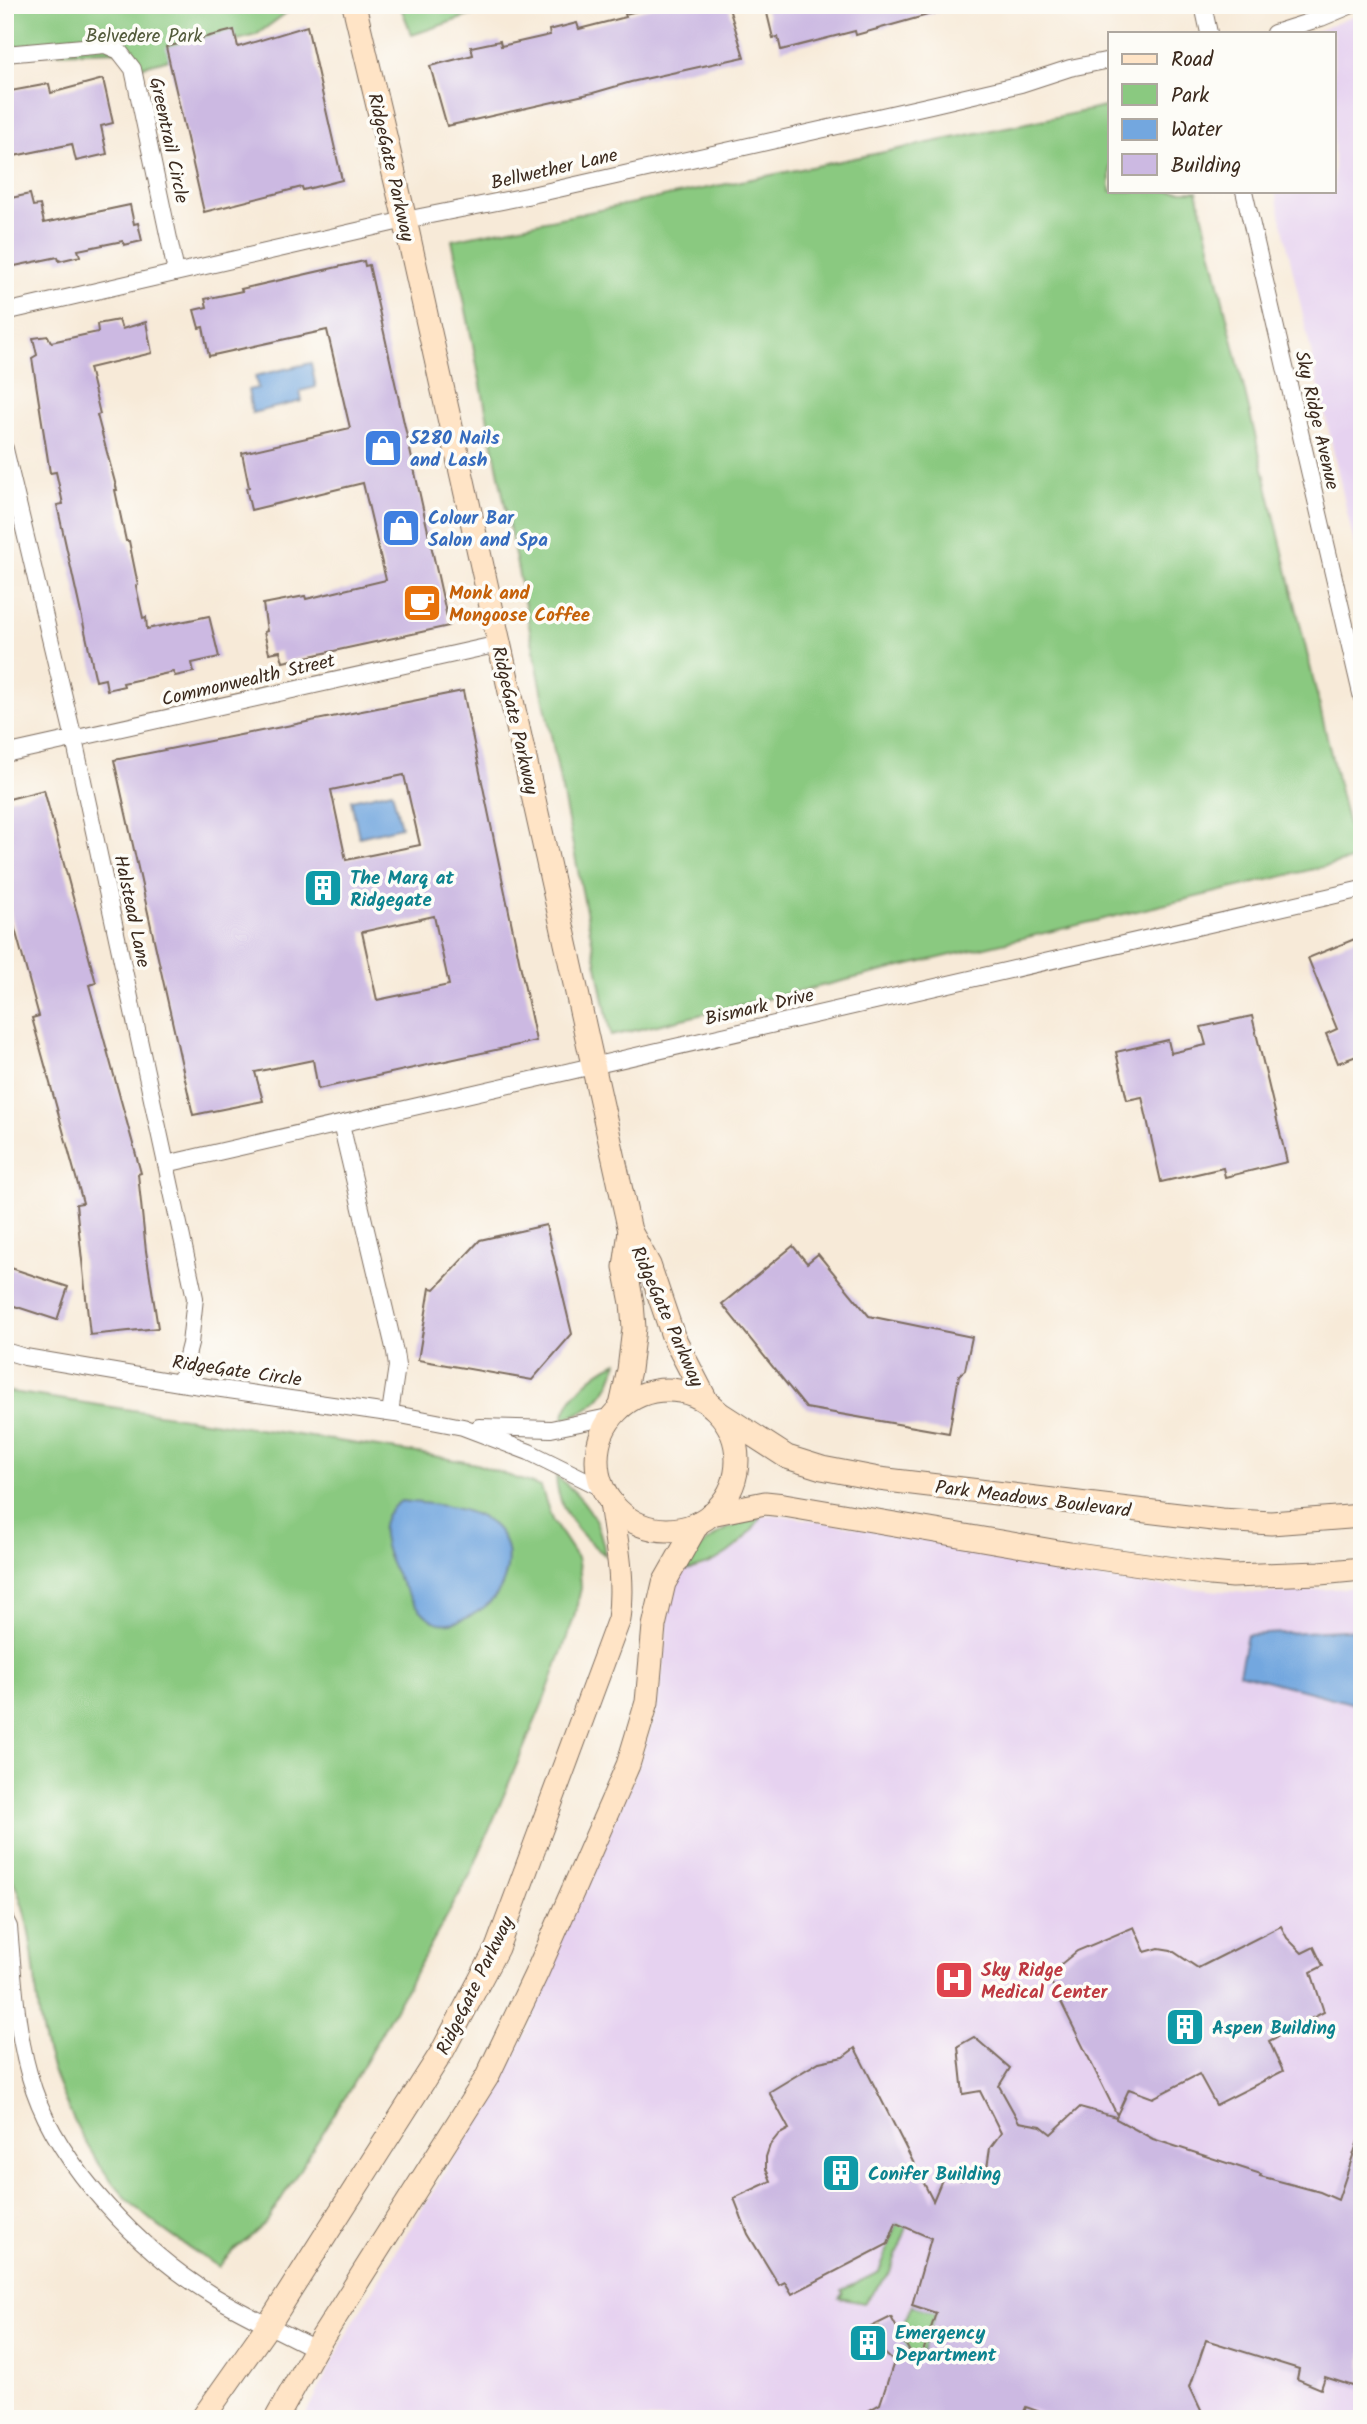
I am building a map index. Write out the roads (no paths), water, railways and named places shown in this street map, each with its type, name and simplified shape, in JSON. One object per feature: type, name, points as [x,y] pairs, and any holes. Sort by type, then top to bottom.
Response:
[{"type":"main road","name":"RidgeGate Parkway","points":[[276,2419],[316,2349],[487,2077],[538,1970],[628,1765],[647,1702],[654,1626],[664,1583],[704,1519],[723,1503],[731,1489],[737,1457],[734,1441],[673,1336],[649,1265],[630,1231],[405,220],[354,5]]},
{"type":"main road","name":"RidgeGate Parkway","points":[[617,1411],[629,1370],[634,1328],[625,1267],[630,1231]]},
{"type":"main road","name":"RidgeGate Parkway","points":[[202,2419],[269,2324],[442,2052],[497,1948],[620,1619],[622,1580],[606,1495],[597,1472],[596,1456],[605,1424],[617,1411],[643,1393],[659,1389],[692,1394],[713,1408]]},
{"type":"main road","name":"Park Meadows Boulevard","points":[[713,1408],[787,1457],[822,1468],[879,1479],[1221,1520],[1270,1523],[1362,1516]]},
{"type":"main road","points":[[606,1495],[622,1514],[635,1523],[651,1528],[683,1528],[704,1519],[765,1503],[1070,1554],[1221,1575],[1320,1573],[1362,1569]]},
{"type":"street","points":[[1203,5],[1209,32]]},
{"type":"street","points":[[1277,32],[1352,5]]},
{"type":"street","name":"Greentrail Circle","points":[[5,54],[105,45],[119,51],[133,69],[176,272]]},
{"type":"street","name":"Bellwether Lane","points":[[5,312],[405,220],[527,196],[932,105],[1021,84],[1069,68],[1108,60]]},
{"type":"street","name":"Sky Ridge Avenue","points":[[1244,192],[1362,698]]},
{"type":"street","name":"Halstead Lane","points":[[5,449],[74,739],[195,1298],[190,1344],[180,1383]]},
{"type":"street","name":"Commonwealth Street","points":[[5,754],[499,644]]},
{"type":"street","name":"Bismark Drive","points":[[166,1164],[1362,889]]},
{"type":"street","points":[[341,1124],[395,1352],[397,1366],[390,1413]]},
{"type":"street","name":"RidgeGate Circle","points":[[5,1351],[25,1357],[180,1383],[390,1413],[463,1427],[520,1448],[606,1495]]},
{"type":"street","name":"RidgeGate Circle","points":[[463,1427],[551,1429],[617,1411]]},
{"type":"street","points":[[5,1919],[9,1927],[22,2042],[34,2090],[62,2147],[98,2197],[143,2241],[209,2293],[316,2349]]},
{"type":"water","points":[[311,363],[316,387],[300,391],[302,401],[252,413],[248,390],[258,388],[255,376]]},
{"type":"water","points":[[392,791],[401,827],[359,837],[351,800]]},
{"type":"water","points":[[401,1501],[455,1508],[488,1521],[500,1533],[507,1548],[507,1568],[500,1590],[493,1600],[466,1618],[453,1623],[434,1621],[415,1604],[397,1576],[383,1532],[387,1514]]},
{"type":"water","points":[[1362,1629],[1362,1706],[1239,1673],[1247,1635]]},
{"type":"tunnel","points":[[872,2327],[878,2345]]},
{"type":"place","name":"5280 Nails and Lash","points":[[383,448]]},
{"type":"place","name":"Colour Bar Salon and Spa","points":[[401,528]]},
{"type":"place","name":"Monk and Mongoose Coffee","points":[[422,603]]},
{"type":"place","name":"The Marq at Ridgegate","points":[[323,888]]},
{"type":"place","name":"Sky Ridge Medical Center","points":[[954,1980]]},
{"type":"place","name":"Aspen Building","points":[[1185,2027]]},
{"type":"place","name":"Conifer Building","points":[[841,2173]]},
{"type":"place","name":"Emergency Department","points":[[868,2343]]},
{"type":"park label","name":"Belvedere Park","points":[[144,35]]}]
